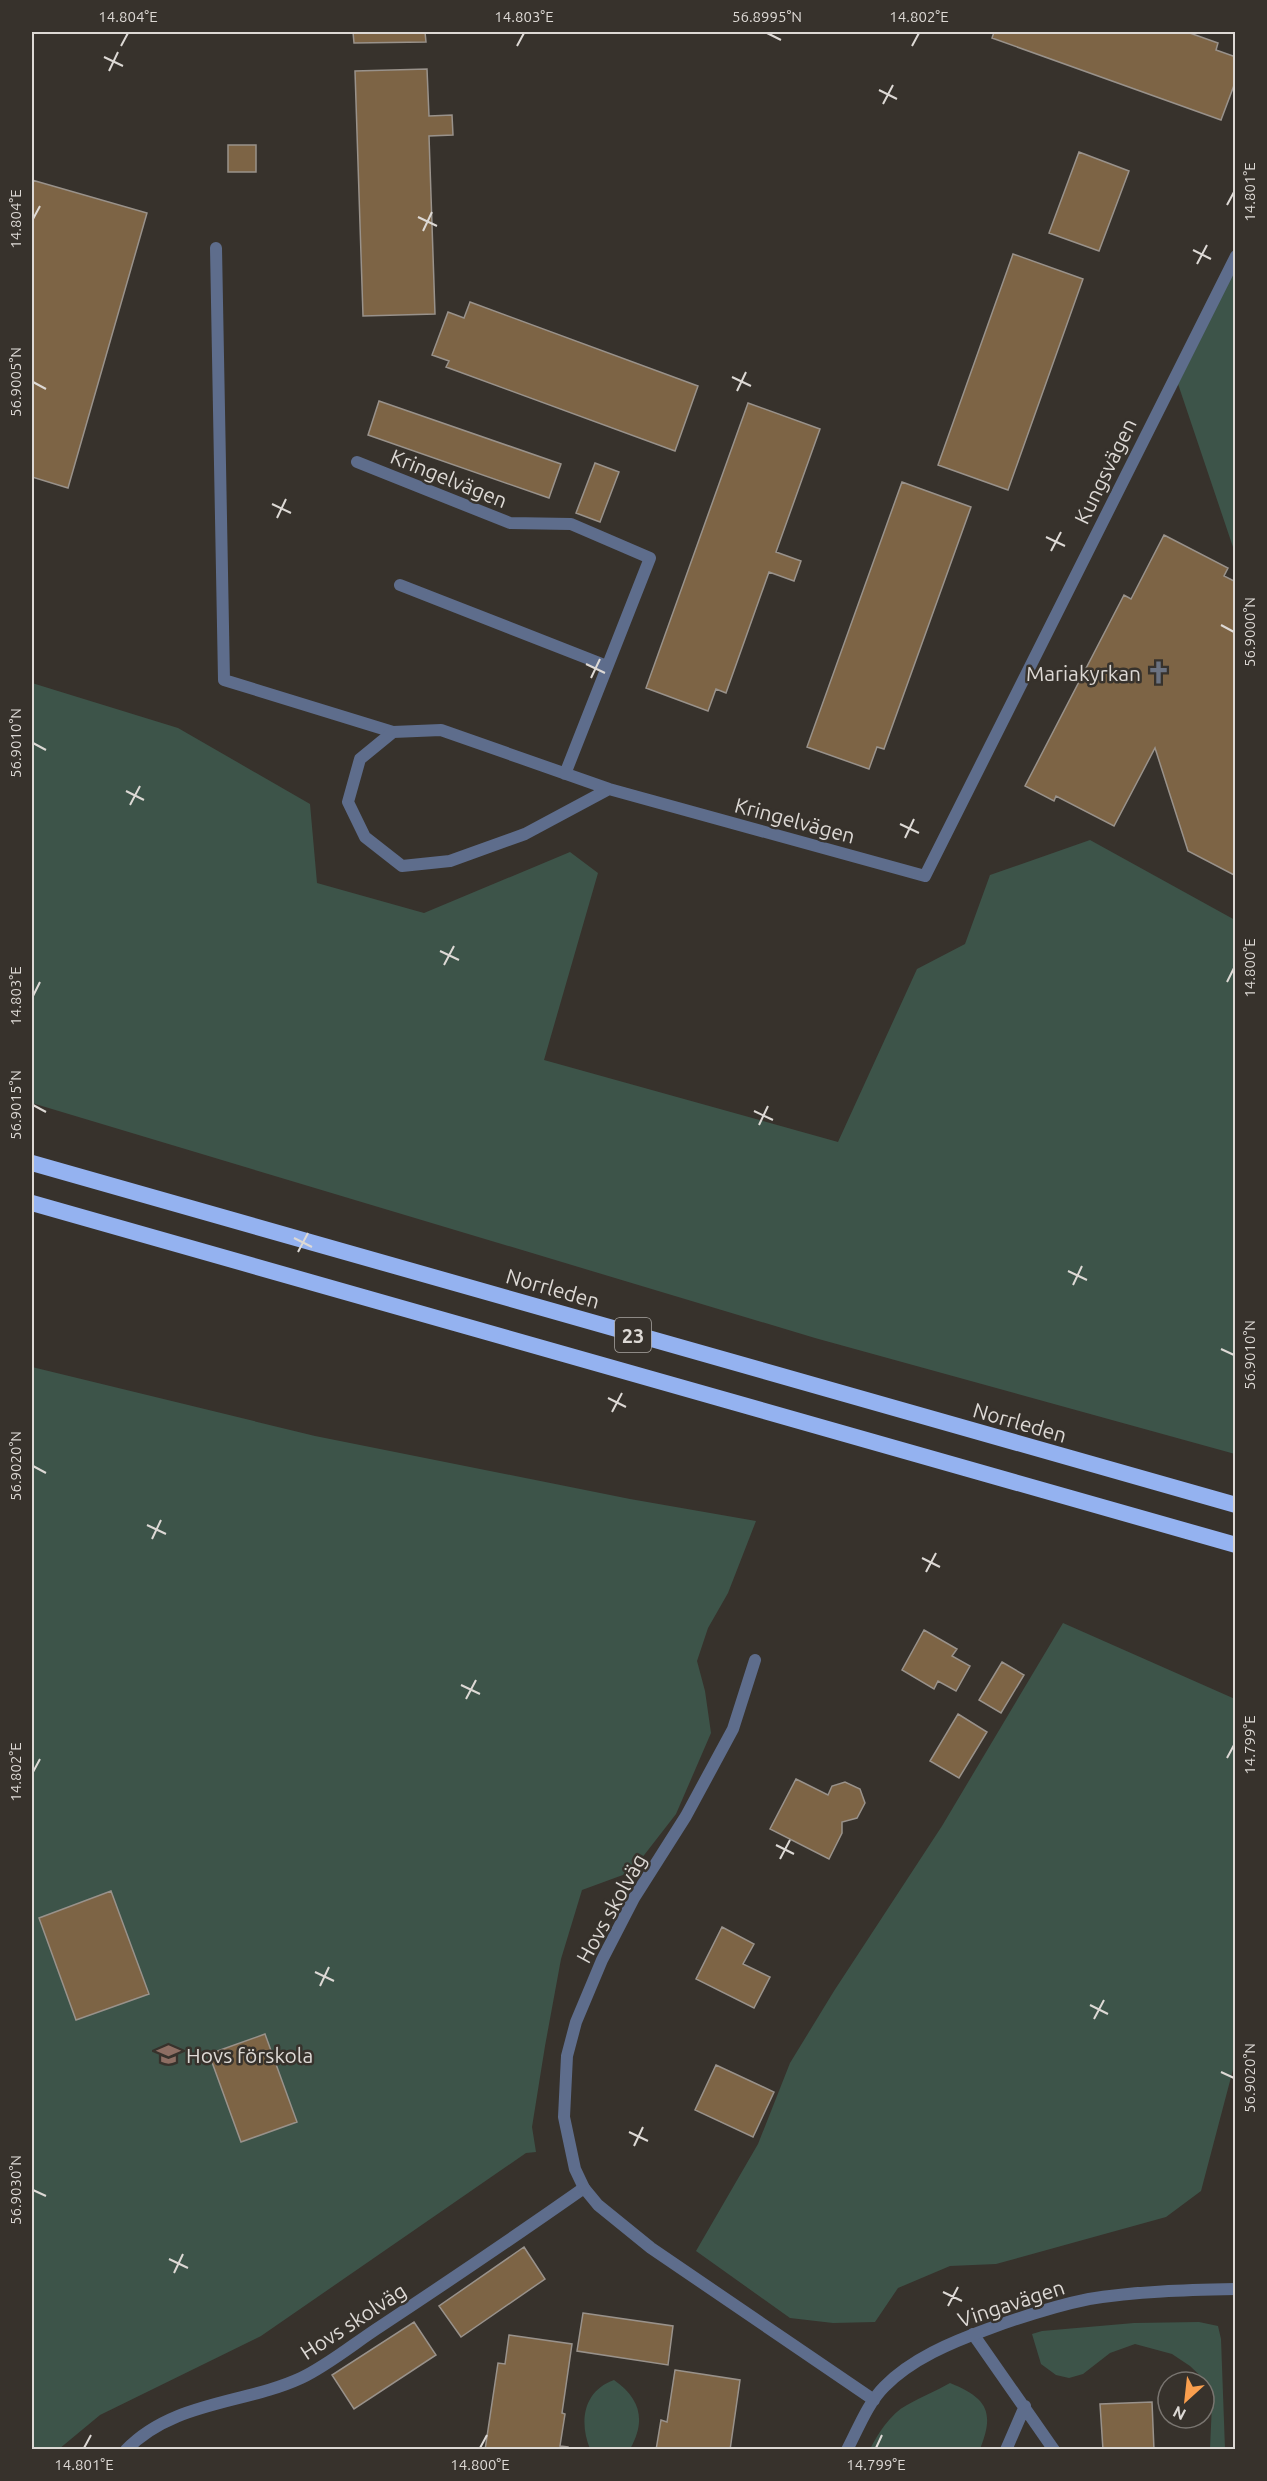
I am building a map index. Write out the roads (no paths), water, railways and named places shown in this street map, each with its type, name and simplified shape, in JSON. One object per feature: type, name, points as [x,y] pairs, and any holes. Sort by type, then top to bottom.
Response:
[{"type":"highway","name":"Norrleden","points":[[32,1163],[1236,1505]]},
{"type":"highway","name":"23","points":[[32,1203],[1236,1545]]},
{"type":"street","name":"Kringelvägen","points":[[216,248],[224,680],[393,732],[441,730],[609,789],[925,876],[930,866]]},
{"type":"street","name":"Kungsvägen","points":[[930,866],[1236,255]]},
{"type":"street","name":"Kringelvägen","points":[[357,462],[510,523],[571,524],[650,558],[565,774]]},
{"type":"street","points":[[400,585],[607,666]]},
{"type":"street","points":[[393,732],[360,759],[348,802],[365,837],[402,866],[450,861],[525,834],[609,789]]},
{"type":"street","name":"Hovs skolväg","points":[[754,1660],[733,1729],[686,1816],[634,1898],[602,1960],[576,2022],[567,2056],[564,2117],[573,2161],[584,2188],[598,2205],[651,2248],[874,2400]]},
{"type":"street","name":"Hovs skolväg","points":[[126,2450],[135,2441],[173,2418],[217,2402],[301,2378],[440,2288],[584,2188]]},
{"type":"street","name":"Vingavägen","points":[[847,2450],[874,2400],[894,2377],[945,2346],[973,2334],[1036,2312],[1089,2299],[1138,2293],[1236,2289]]},
{"type":"street","points":[[973,2334],[1054,2450]]},
{"type":"street","points":[[1006,2450],[1025,2406]]},
{"type":"place","name":"Mariakyrkan","points":[[1159,673]]},
{"type":"place","name":"Hovs förskola","points":[[168,2055]]}]
